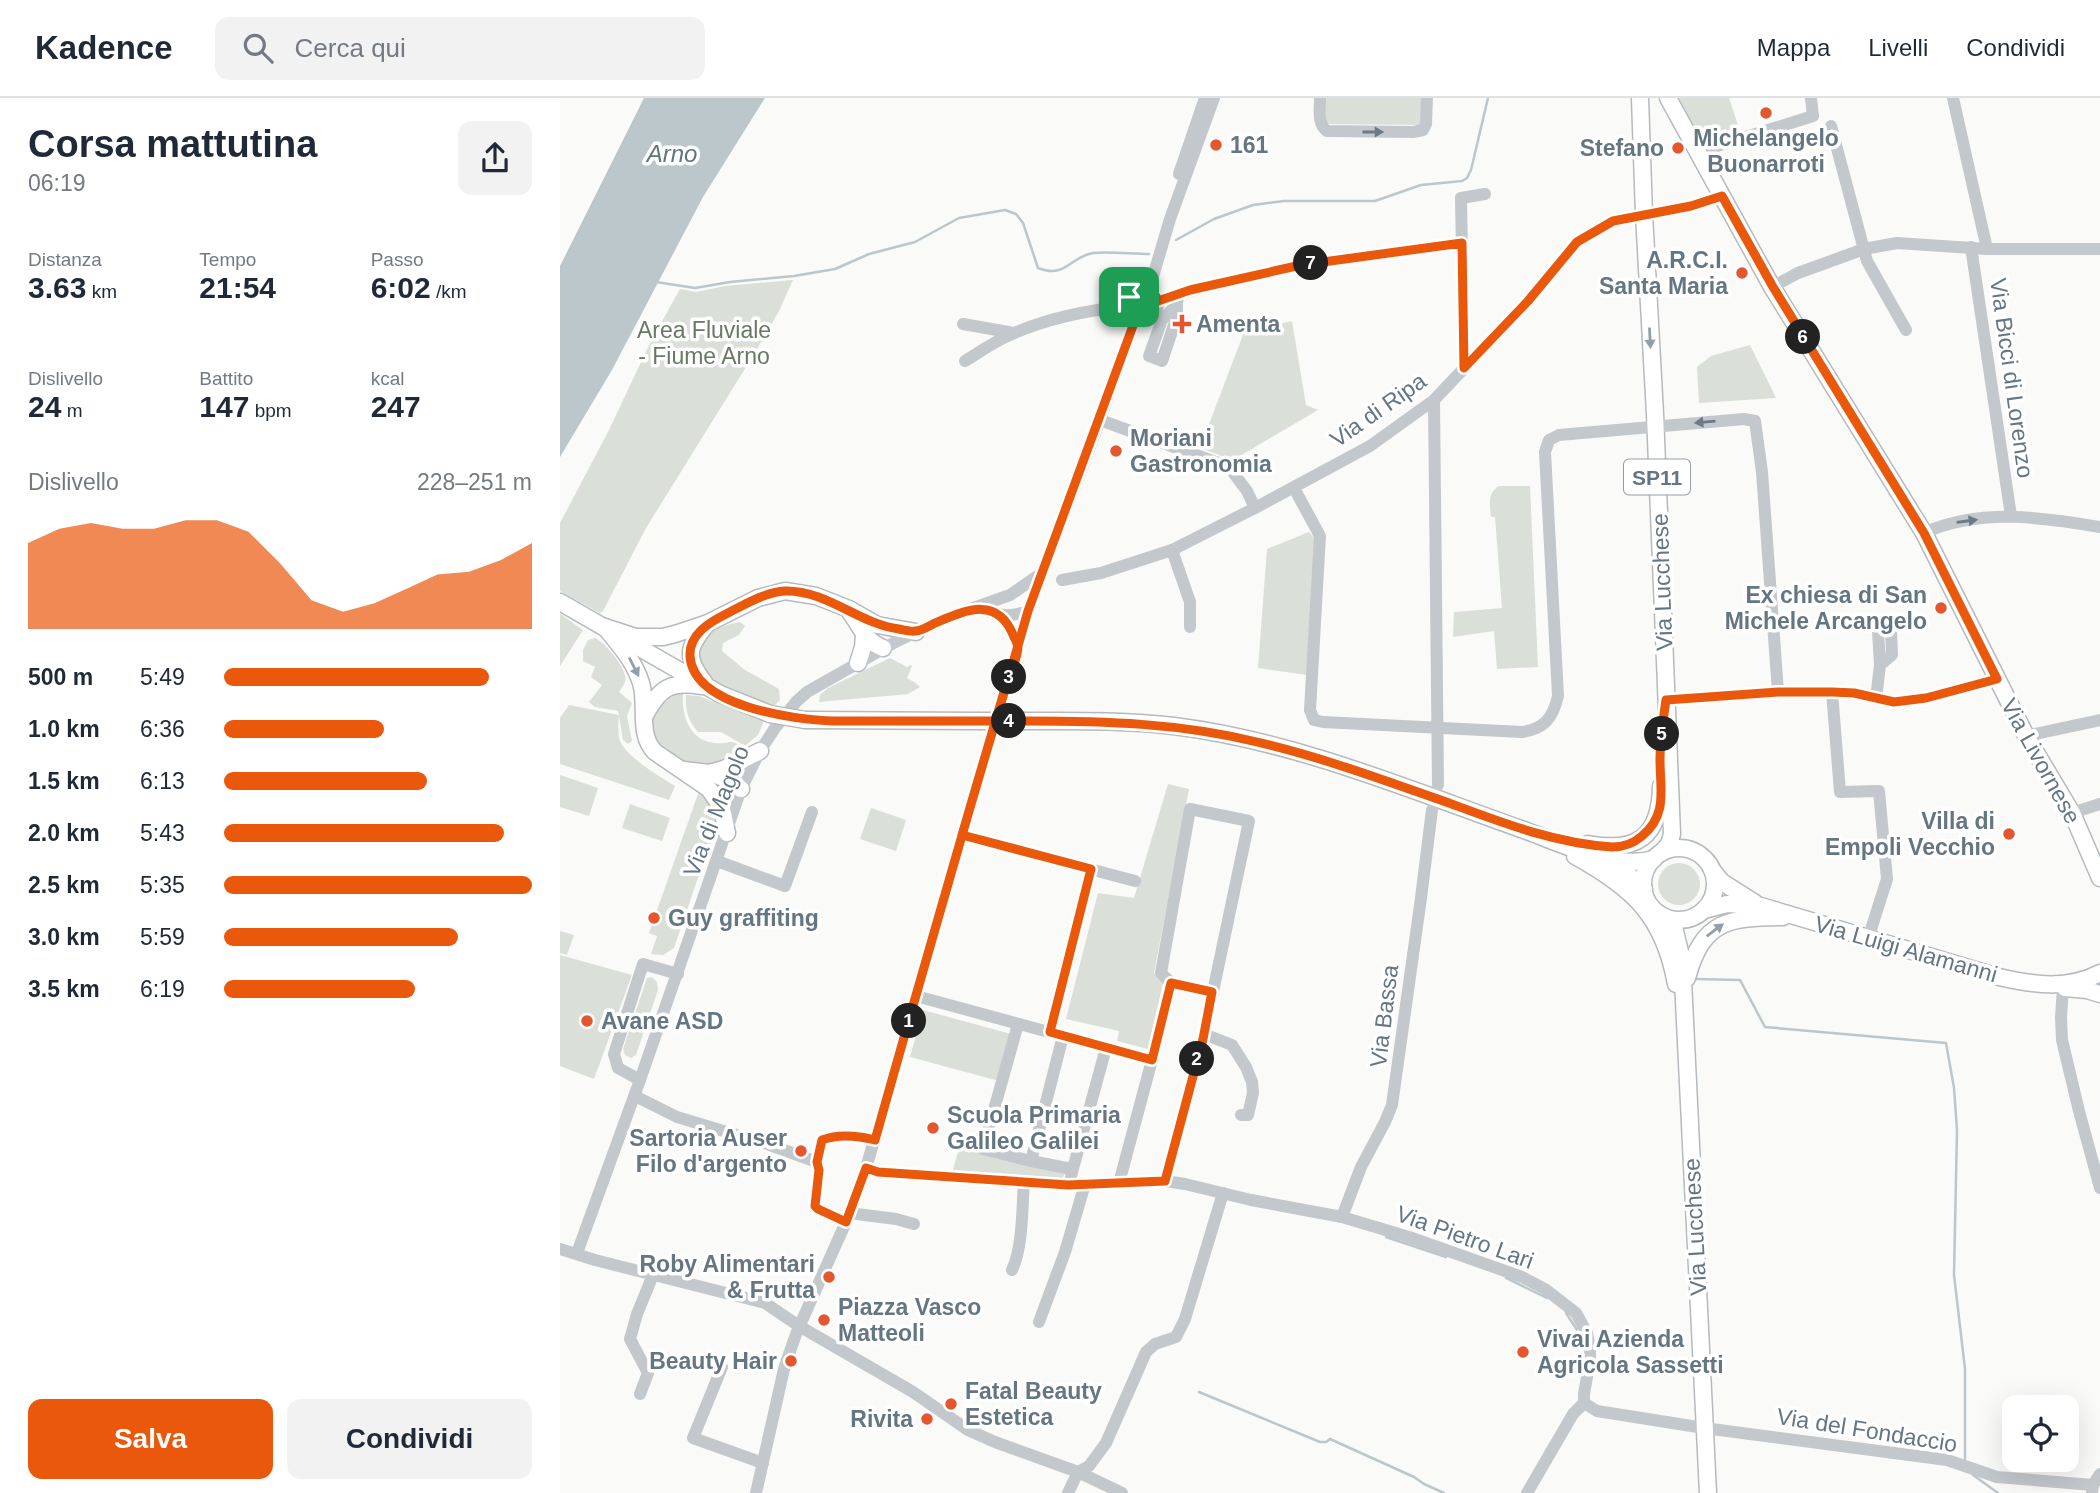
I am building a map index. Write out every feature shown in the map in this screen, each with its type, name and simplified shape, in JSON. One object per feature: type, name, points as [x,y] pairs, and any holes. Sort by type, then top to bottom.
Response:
[{"type":"main road","name":"Via Lucchese","points":[[1640,98],[1672,834],[1669,844],[1645,873],[1644,889],[1651,906],[1665,917],[1675,931],[1682,960],[1708,1493]]},
{"type":"main road","name":"Via Livornese","points":[[1668,98],[1773,287],[1924,533],[2026,736],[2072,813],[2100,878]]},
{"type":"main road","points":[[600,624],[636,637],[663,637],[708,623],[758,598],[785,591],[816,596],[849,609],[877,625],[916,632]]},
{"type":"main road","points":[[560,602],[708,687],[770,714],[805,720],[1110,721],[1188,729],[1252,740],[1301,753],[1597,856],[1637,863],[1681,848],[1699,854],[1712,870]]},
{"type":"main road","points":[[849,609],[864,636],[871,643],[883,648]]},
{"type":"main road","points":[[708,623],[695,640],[690,653],[694,669],[708,687]]},
{"type":"main road","points":[[600,624],[634,663],[642,687],[646,736],[652,749],[682,769],[709,781],[727,779],[741,789]]},
{"type":"main road","points":[[877,625],[883,648]]},
{"type":"main road","points":[[858,663],[864,636]]},
{"type":"main road","points":[[645,715],[654,699],[666,689],[684,683],[708,687]]},
{"type":"main road","points":[[1537,835],[1598,846],[1623,847],[1650,830],[1661,806],[1660,760],[1666,700]]},
{"type":"main road","points":[[709,781],[724,769],[760,751]]},
{"type":"main road","points":[[709,781],[722,808],[727,833]]},
{"type":"main road","points":[[1537,835],[1604,872],[1625,887],[1656,925],[1667,947],[1673,970],[1686,1052]]},
{"type":"main road","points":[[1597,856],[1625,872],[1644,889]]},
{"type":"main road","name":"Via Lucchese","points":[[1682,960],[1690,924],[1713,895],[1712,870]]},
{"type":"main road","name":"Via Luigi Alamanni","points":[[1712,870],[1722,882],[1761,906]]},
{"type":"main road","name":"Via Luigi Alamanni","points":[[1699,913],[1727,904],[1761,906],[1999,977],[2100,994]]},
{"type":"main road","points":[[1665,917],[1685,919],[1699,913]]},
{"type":"main road","points":[[1684,1013],[1691,964],[1699,945],[1711,932],[1725,923],[1744,918],[1796,917]]},
{"type":"main road","name":"Via Luigi Alamanni","points":[[2058,986],[2100,973]]},
{"type":"street","points":[[1170,219],[1178,175],[1205,98]]},
{"type":"street","points":[[1149,290],[1170,219],[1214,98]]},
{"type":"street","points":[[1320,98],[1320,121],[1324,129],[1331,132],[1423,130],[1426,124],[1427,98]]},
{"type":"street","points":[[1698,152],[1813,116],[1811,98]]},
{"type":"street","name":"Via Bicci di Lorenzo","points":[[1953,98],[1987,249]]},
{"type":"street","points":[[1831,126],[1867,261],[1906,330]]},
{"type":"street","points":[[1464,368],[1461,198],[1485,194]]},
{"type":"street","name":"Via di Ripa","points":[[1062,580],[1101,573],[1172,550],[1370,446],[1434,400],[1528,301],[1577,242],[1613,221],[1691,206],[1722,196]]},
{"type":"street","points":[[1158,301],[1177,299],[1301,265],[1462,243]]},
{"type":"street","points":[[1773,287],[1798,273],[1864,249],[1897,243],[1987,249],[2100,249]]},
{"type":"street","name":"Via Bicci di Lorenzo","points":[[1971,247],[2011,516]]},
{"type":"street","points":[[756,1493],[784,1369],[799,1326],[866,1168],[1028,611],[1100,420],[1131,311],[1129,297],[1136,291],[1149,290],[1155,294],[1158,301],[1157,311],[1149,318],[1140,319],[1131,311],[1093,310],[1014,333],[965,360]]},
{"type":"street","points":[[963,324],[1014,333]]},
{"type":"street","points":[[1434,400],[1438,785]]},
{"type":"street","points":[[1294,488],[1320,536],[1310,710],[1314,720],[1522,732],[1543,724],[1556,707],[1558,692],[1545,452],[1549,439],[1559,435],[1655,426],[1744,419],[1755,421],[1762,472],[1778,692]]},
{"type":"street","points":[[1100,420],[1229,467],[1247,491],[1255,508]]},
{"type":"street","points":[[1924,533],[1941,525],[2011,516],[2100,527]]},
{"type":"street","points":[[1172,550],[1190,602],[1189,626]]},
{"type":"street","name":"Via di Magolo","points":[[577,1253],[635,1096],[741,789],[775,728],[796,702],[826,680],[916,632],[1010,595],[1043,573]]},
{"type":"street","points":[[1010,595],[1020,601],[1028,611]]},
{"type":"street","points":[[973,608],[1002,616],[1028,611]]},
{"type":"street","points":[[1002,616],[1014,635],[1018,648]]},
{"type":"street","points":[[1876,699],[1880,664]]},
{"type":"street","points":[[1666,700],[1778,692],[1832,692],[1854,693],[1894,702],[1926,698],[1997,679]]},
{"type":"street","points":[[1832,692],[1840,792],[1878,791],[1887,879],[1868,939]]},
{"type":"street","points":[[2026,736],[2100,720]]},
{"type":"street","points":[[2072,813],[2100,804]]},
{"type":"street","points":[[1165,1181],[1204,1034],[1249,821],[1191,809],[1161,973],[1171,983],[1212,992]]},
{"type":"street","name":"Via Bassa","points":[[1342,1217],[1361,1167],[1392,1105],[1432,810]]},
{"type":"street","points":[[717,861],[785,886],[812,812]]},
{"type":"street","points":[[962,835],[1135,881]]},
{"type":"street","points":[[1050,1032],[1091,869]]},
{"type":"street","points":[[640,1080],[618,1068],[614,1054],[643,964],[678,974]]},
{"type":"street","points":[[1119,1183],[1171,983]]},
{"type":"street","points":[[2058,986],[2062,1040],[2100,1188]]},
{"type":"street","points":[[916,996],[1152,1060]]},
{"type":"street","points":[[1018,1024],[983,1149],[1072,1169]]},
{"type":"street","points":[[1204,1034],[1232,1045],[1246,1067],[1253,1093],[1248,1115],[1241,1115]]},
{"type":"street","points":[[1031,1161],[1063,1036]]},
{"type":"street","points":[[1068,1185],[1106,1048]]},
{"type":"street","points":[[635,1096],[686,1120],[817,1162]]},
{"type":"street","points":[[875,1140],[863,1137],[822,1140],[817,1162],[819,1170],[815,1206],[847,1217],[896,1219],[914,1224]]},
{"type":"street","name":"Via Pietro Lari","points":[[866,1168],[878,1172],[1068,1185],[1165,1181],[1342,1217],[1409,1237],[1501,1269],[1545,1289],[1576,1313],[1590,1348],[1591,1360],[1584,1404]]},
{"type":"street","points":[[1012,1270],[1016,1262],[1024,1182]]},
{"type":"street","points":[[1039,1322],[1065,1252],[1085,1184]]},
{"type":"street","points":[[1068,1493],[1078,1472],[1089,1466],[1106,1443],[1146,1352],[1155,1344],[1176,1337],[1185,1319],[1223,1193]]},
{"type":"street","points":[[560,1249],[595,1261],[765,1303],[799,1326],[913,1392],[968,1430],[1078,1472],[1122,1493]]},
{"type":"street","points":[[640,1394],[648,1373],[630,1339],[653,1275]]},
{"type":"street","points":[[722,1367],[693,1438],[763,1463]]},
{"type":"street","points":[[1527,1493],[1573,1414],[1584,1404],[1606,1413],[1704,1428]]},
{"type":"street","name":"Via del Fondaccio","points":[[1704,1428],[1947,1460],[1997,1477],[2095,1484]]},
{"type":"green space","points":[[1323,98],[1423,98],[1421,125],[1324,124]]},
{"type":"green space","points":[[1679,98],[1729,98],[1741,134],[1704,146]]},
{"type":"green space","name":"Area Fluviale - Fiume Arno","points":[[793,280],[756,351],[646,528],[603,611],[600,613],[560,591],[560,523],[680,289],[696,292],[725,286]]},
{"type":"green space","points":[[1292,321],[1306,405],[1318,410],[1233,460],[1200,448],[1244,332]]},
{"type":"green space","points":[[1750,345],[1776,398],[1699,403],[1697,367],[1711,356]]},
{"type":"green space","points":[[1499,486],[1530,486],[1538,667],[1497,669],[1494,631],[1453,637],[1454,612],[1502,608],[1495,517],[1491,517],[1490,504],[1493,492]]},
{"type":"green space","points":[[1309,532],[1316,540],[1307,675],[1258,668],[1267,549]]},
{"type":"green space","points":[[560,614],[583,630],[560,666]]},
{"type":"green space","points":[[740,622],[745,626],[739,635],[723,643],[722,651],[745,670],[779,689],[780,700],[773,707],[720,685],[700,666],[697,655],[704,638],[719,628]]},
{"type":"green space","points":[[595,638],[608,649],[624,671],[625,680],[619,692],[632,703],[627,716],[632,741],[628,744],[623,740],[619,716],[619,738],[622,745],[643,765],[675,786],[669,800],[560,764],[560,718],[569,705],[619,715],[618,711],[595,707],[589,702],[602,685],[591,677],[595,667],[583,661],[583,650],[588,640]]},
{"type":"green space","points":[[890,658],[907,667],[912,666],[907,678],[920,687],[908,694],[819,702],[820,695],[828,688]]},
{"type":"green space","points":[[683,691],[685,716],[698,737],[714,743],[733,742],[744,750],[726,761],[710,764],[686,761],[667,752],[654,734],[653,716],[663,700]]},
{"type":"green space","points":[[686,695],[699,696],[764,721],[758,735],[745,746],[721,732],[698,732],[688,715]]},
{"type":"green space","points":[[560,775],[598,788],[589,816],[560,807]]},
{"type":"green space","points":[[1168,784],[1189,789],[1154,973],[1163,983],[1148,1049],[1117,1041],[1119,1031],[1066,1019],[1098,893],[1134,898]]},
{"type":"green space","points":[[699,791],[710,806],[716,825],[674,948],[663,955],[651,954],[657,936],[649,933]]},
{"type":"green space","points":[[630,804],[670,818],[662,841],[622,828]]},
{"type":"green space","points":[[871,808],[906,820],[896,851],[860,839]]},
{"type":"green space","points":[[1679,863],[1694,869],[1700,884],[1694,899],[1679,905],[1664,899],[1658,884],[1664,869]]},
{"type":"green space","points":[[560,931],[574,935],[567,955],[560,953]]},
{"type":"green space","name":"Avane ASD","points":[[560,955],[632,975],[594,1079],[560,1066]]},
{"type":"green space","points":[[652,977],[657,982],[658,990],[636,1055],[631,1058],[625,1055],[623,1049],[647,978]]},
{"type":"green space","points":[[923,1010],[1011,1034],[999,1081],[910,1057]]},
{"type":"green space","points":[[960,1144],[1065,1171],[1063,1178],[953,1170]]},
{"type":"water","name":"Arno","points":[[644,98],[765,98],[703,197],[612,370],[560,457],[560,266]]},
{"type":"waterway","points":[[1176,240],[1214,219],[1253,205],[1284,201],[1375,201],[1421,185],[1462,181],[1471,170],[1488,98]]},
{"type":"waterway","points":[[656,282],[695,288],[835,269],[869,254],[915,242],[959,218],[1005,210],[1016,214],[1023,223],[1038,268],[1047,271],[1061,269],[1093,253],[1149,254]]},
{"type":"waterway","points":[[1694,979],[1740,980],[1765,1027],[1946,1043],[1954,1088],[1957,1130],[1954,1275],[1965,1369],[1965,1459]]},
{"type":"waterway","points":[[1386,1237],[1446,1257]]},
{"type":"waterway","points":[[1506,1278],[1547,1298]]},
{"type":"waterway","points":[[1566,1313],[1581,1336]]},
{"type":"waterway","points":[[1199,1392],[1320,1442],[1330,1439],[1444,1493]]},
{"type":"waterway","points":[[1973,1475],[1998,1493]]},
{"type":"place","name":"Michelangelo Buonarroti","points":[[1766,113]]},
{"type":"place","name":"161","points":[[1216,145]]},
{"type":"place","name":"Stefano","points":[[1678,148]]},
{"type":"place","name":"A.R.C.I. Santa Maria","points":[[1742,273]]},
{"type":"place","name":"Amenta","points":[[1182,324]]},
{"type":"place","name":"Moriani Gastronomia","points":[[1116,451]]},
{"type":"place","name":"Ex chiesa di San Michele Arcangelo","points":[[1941,608]]},
{"type":"place","name":"Villa di Empoli Vecchio","points":[[2009,834]]},
{"type":"place","name":"Guy graffiting","points":[[654,918]]},
{"type":"place","name":"Avane ASD","points":[[587,1021]]},
{"type":"place","name":"Scuola Primaria Galileo Galilei","points":[[933,1128]]},
{"type":"place","name":"Sartoria Auser Filo d'argento","points":[[801,1151]]},
{"type":"place","name":"Roby Alimentari & Frutta","points":[[829,1277]]},
{"type":"place","name":"Piazza Vasco Matteoli","points":[[824,1320]]},
{"type":"place","name":"Vivai Azienda Agricola Sassetti","points":[[1523,1352]]},
{"type":"place","name":"Beauty Hair","points":[[791,1361]]},
{"type":"place","name":"Fatal Beauty Estetica","points":[[951,1404]]},
{"type":"place","name":"Rivita","points":[[927,1419]]},
{"type":"route","points":[[1129,297],[1128,306],[1135,317],[1134,323],[1028,611],[1018,648],[1010,675],[986,755],[962,835],[875,1140],[863,1137],[822,1140],[817,1162],[819,1170],[815,1206],[846,1222],[866,1168],[878,1172],[1068,1185],[1165,1181],[1203,1039],[1212,992],[1171,983],[1152,1060],[1050,1032],[1091,869],[962,835],[986,755],[1010,675],[1018,648],[1014,635],[1002,616],[973,608],[916,632],[877,625],[849,609],[816,596],[785,591],[758,598],[708,623],[695,640],[691,657],[694,669],[708,687],[770,714],[818,721],[834,721],[978,721],[1025,721],[1110,721],[1188,729],[1252,740],[1290,750],[1537,835],[1612,847],[1623,847],[1638,840],[1656,821],[1661,806],[1660,760],[1666,700],[1778,692],[1832,692],[1854,693],[1894,702],[1926,698],[1997,679],[1924,533],[1773,287],[1722,196],[1691,206],[1613,221],[1577,242],[1528,301],[1464,368],[1462,243],[1301,265],[1190,290],[1158,301],[1152,292],[1144,289],[1132,293],[1129,297]]}]
